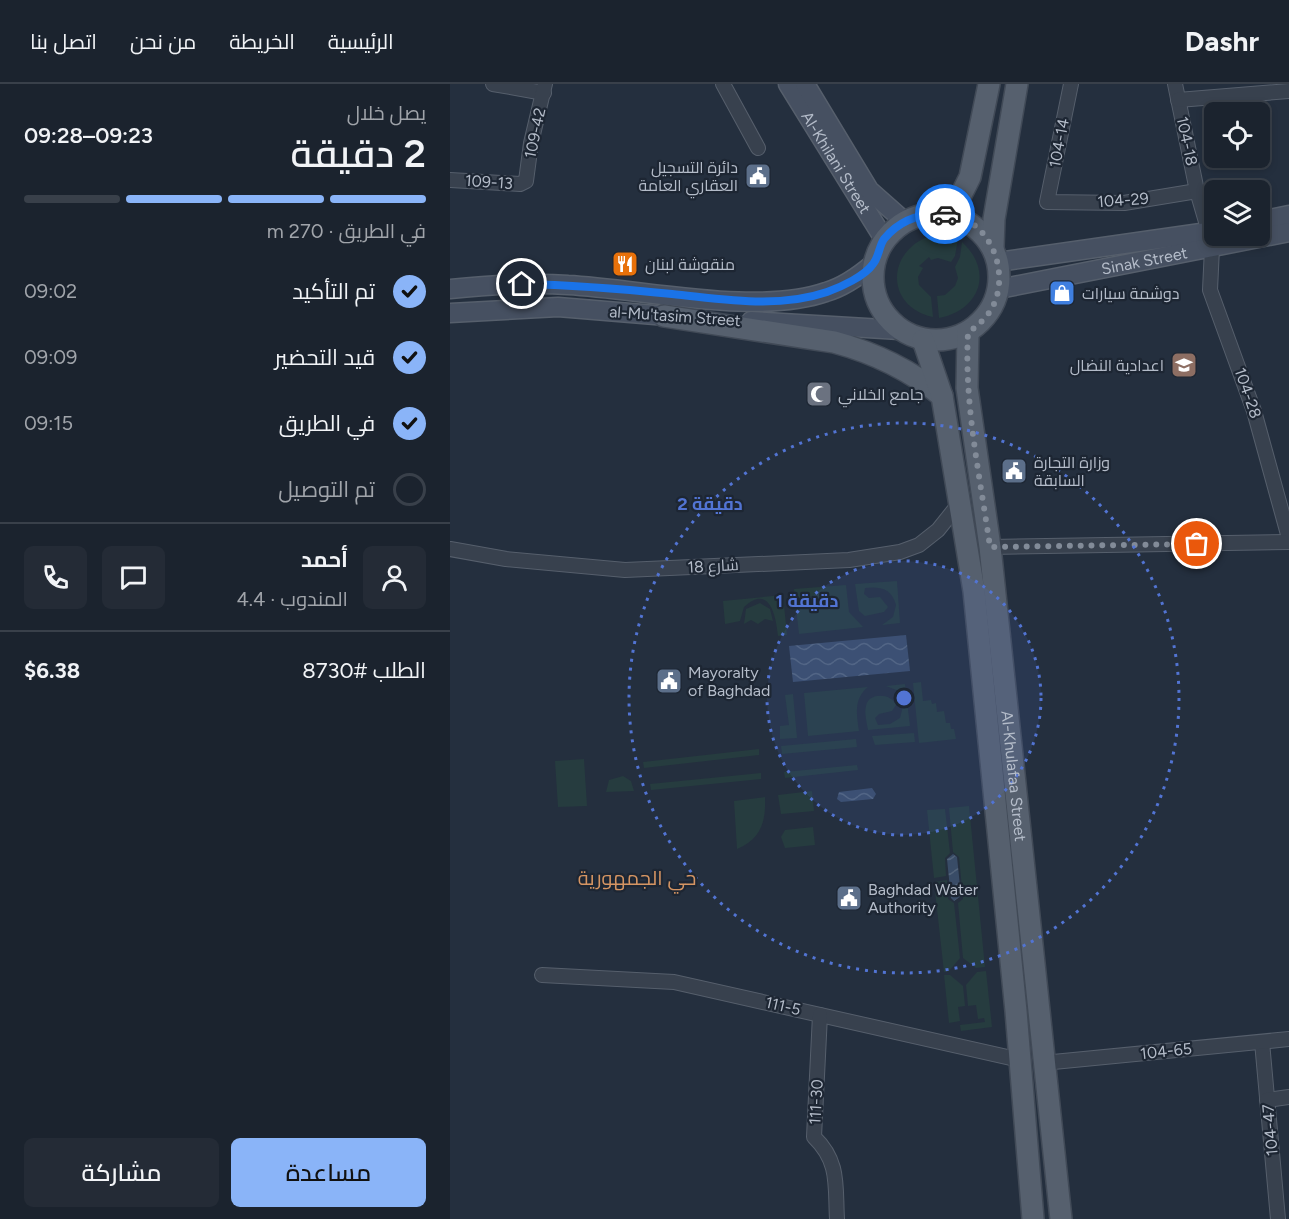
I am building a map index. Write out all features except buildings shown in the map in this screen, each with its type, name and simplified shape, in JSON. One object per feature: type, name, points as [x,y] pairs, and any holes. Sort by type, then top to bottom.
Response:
[{"type":"main road","name":"Al-Khilani Street","points":[[788,84],[884,239]]},
{"type":"main road","name":"Al-Khilani Street","points":[[805,84],[869,190],[904,221]]},
{"type":"main road","points":[[951,215],[970,177],[989,84]]},
{"type":"main road","points":[[996,255],[975,227],[951,215],[927,213],[904,221],[884,239],[873,264],[873,289],[883,312],[900,330],[923,340],[946,340],[968,333],[982,321],[993,306],[999,289],[994,219],[1017,84]]},
{"type":"main road","points":[[1270,219],[1289,215]]},
{"type":"main road","name":"Sinak Street","points":[[996,255],[1204,238]]},
{"type":"main road","name":"Sinak Street","points":[[999,289],[1204,239]]},
{"type":"main road","name":"al-Mu'tasim Street","points":[[450,289],[499,284],[567,284],[752,302],[770,301],[827,292],[858,276],[873,264]]},
{"type":"main road","name":"al-Mu'tasim Street","points":[[450,313],[558,307],[664,316],[900,330]]},
{"type":"main road","points":[[664,316],[860,349],[900,366],[942,396]]},
{"type":"main road","name":"Al-Khulafaa Street","points":[[968,333],[967,388],[990,547],[1061,1219]]},
{"type":"main road","name":"Al-Khulafaa Street","points":[[923,340],[942,396],[958,505],[974,591],[1034,1219]]},
{"type":"street","points":[[493,84],[544,88]]},
{"type":"street","points":[[723,84],[758,148]]},
{"type":"street","name":"104-14","points":[[1047,202],[1071,84]]},
{"type":"street","name":"104-18","points":[[1175,84],[1197,191],[1204,212]]},
{"type":"street","name":"109-42","points":[[526,181],[531,143],[544,88]]},
{"type":"street","points":[[1178,100],[1289,91]]},
{"type":"street","name":"109-13","points":[[450,180],[520,184],[526,181]]},
{"type":"street","name":"104-29","points":[[1047,202],[1124,203],[1197,191]]},
{"type":"street","name":"104-28","points":[[1212,246],[1210,290],[1254,411],[1289,540]]},
{"type":"street","name":"شارع 18","points":[[450,549],[506,560],[625,570],[849,560],[900,552],[930,538],[958,505]]},
{"type":"street","points":[[990,547],[1289,540]]},
{"type":"street","name":"111-5","points":[[543,975],[674,982],[1020,1060]]},
{"type":"street","name":"111-30","points":[[820,1015],[814,1137],[827,1150],[834,1164],[837,1219]]},
{"type":"street","name":"104-65","points":[[1043,1063],[1289,1039]]},
{"type":"street","name":"104-47","points":[[1262,1042],[1278,1219]]},
{"type":"street","points":[[1267,1100],[1289,1097]]},
{"type":"green space","points":[[933,235],[958,239],[955,256],[951,262],[938,258],[931,260],[929,257],[919,266],[923,268],[918,277],[919,285],[931,297],[933,317],[917,311],[906,302],[899,290],[897,277],[899,264],[906,252],[917,242]]},
{"type":"green space","points":[[962,242],[972,253],[978,265],[980,277],[978,288],[973,298],[964,307],[953,314],[939,318],[937,296],[945,295],[955,286],[958,278],[955,267],[960,257]]},
{"type":"green space","points":[[897,581],[900,623],[882,625],[893,617],[896,605],[892,595],[881,588],[865,588],[864,594],[869,598],[880,597],[888,607],[884,612],[865,616],[859,611],[855,584]]},
{"type":"green space","points":[[846,585],[849,612],[863,627],[799,634],[794,589]]},
{"type":"green space","points":[[783,595],[787,635],[778,636],[776,620],[770,605],[760,599],[744,607],[740,621],[725,624],[723,601]]},
{"type":"green space","points":[[760,603],[770,609],[773,621],[765,619],[758,624],[751,620],[744,624],[746,609]]},
{"type":"green space","points":[[921,682],[923,701],[931,700],[932,704],[936,703],[937,712],[944,711],[946,723],[950,723],[951,729],[954,729],[956,739],[919,743],[913,683]]},
{"type":"green space","points":[[905,684],[910,726],[868,730],[865,712],[868,701],[875,696],[885,696],[894,701],[896,705],[892,711],[879,714],[875,718],[878,725],[890,724],[900,718],[904,702],[899,691],[886,686]]},
{"type":"green space","points":[[868,687],[858,702],[859,731],[808,736],[804,693]]},
{"type":"green space","points":[[793,694],[797,738],[780,739],[780,726],[789,725],[785,695]]},
{"type":"green space","points":[[914,733],[915,742],[875,745],[872,736]]},
{"type":"green space","points":[[856,739],[857,747],[782,754],[781,746]]},
{"type":"green space","points":[[759,749],[759,755],[644,768],[643,762]]},
{"type":"green space","points":[[584,759],[587,806],[558,807],[555,761]]},
{"type":"green space","points":[[857,765],[858,770],[785,778],[784,772]]},
{"type":"green space","points":[[761,773],[761,779],[651,790],[650,784]]},
{"type":"green space","points":[[623,776],[631,781],[634,791],[606,792],[609,780]]},
{"type":"green space","points":[[812,791],[814,811],[781,814],[778,795]]},
{"type":"green space","points":[[765,797],[763,822],[757,835],[737,849],[734,801]]},
{"type":"green space","points":[[969,806],[985,967],[976,968],[963,958],[958,903],[963,899],[959,857],[953,852],[949,808]]},
{"type":"green space","points":[[945,809],[950,853],[945,858],[946,876],[934,878],[927,810]]},
{"type":"green space","points":[[813,827],[815,845],[785,848],[781,837],[785,830]]},
{"type":"green space","points":[[947,880],[948,899],[954,903],[960,958],[949,971],[944,972],[934,882]]},
{"type":"green space","points":[[986,971],[992,1027],[961,1031],[960,1025],[985,1022],[984,1018],[978,1019],[976,1005],[968,1006],[966,985],[977,972]]},
{"type":"green space","points":[[944,975],[950,975],[963,986],[965,1006],[958,1007],[960,1021],[949,1023]]},
{"type":"water","points":[[906,635],[910,671],[793,682],[789,646]]},
{"type":"water","points":[[872,788],[876,794],[873,799],[841,802],[837,799],[839,792]]},
{"type":"water","points":[[953,854],[957,857],[961,896],[954,901],[951,898],[947,859]]},
{"type":"way so far","points":[[945,214],[968,221],[982,232],[993,247],[998,262],[999,289],[993,306],[982,321],[968,333],[967,351],[967,388],[990,547],[1197,544]]},
{"type":"place","name":"دائرة التسجيل العقاري العامة","points":[[758,176]]},
{"type":"place","name":"منقوشة لبنان","points":[[625,264]]},
{"type":"place","name":"دوشمة سيارات","points":[[1062,293]]},
{"type":"place","name":"اعدادية النضال","points":[[1184,365]]},
{"type":"place","name":"جامع الخلاني","points":[[819,394]]},
{"type":"place","name":"وزارة التجارة السابقة","points":[[1014,471]]},
{"type":"place","name":"Mayoralty of Baghdad","points":[[669,681]]},
{"type":"place","name":"Baghdad Water Authority","points":[[849,898]]},
{"type":"district","name":"حي الجمهورية","points":[[637,878]]},
{"type":"route","points":[[522,284],[567,284],[752,302],[789,300],[827,292],[858,276],[873,264],[884,239],[904,221],[927,213],[945,214]]}]
